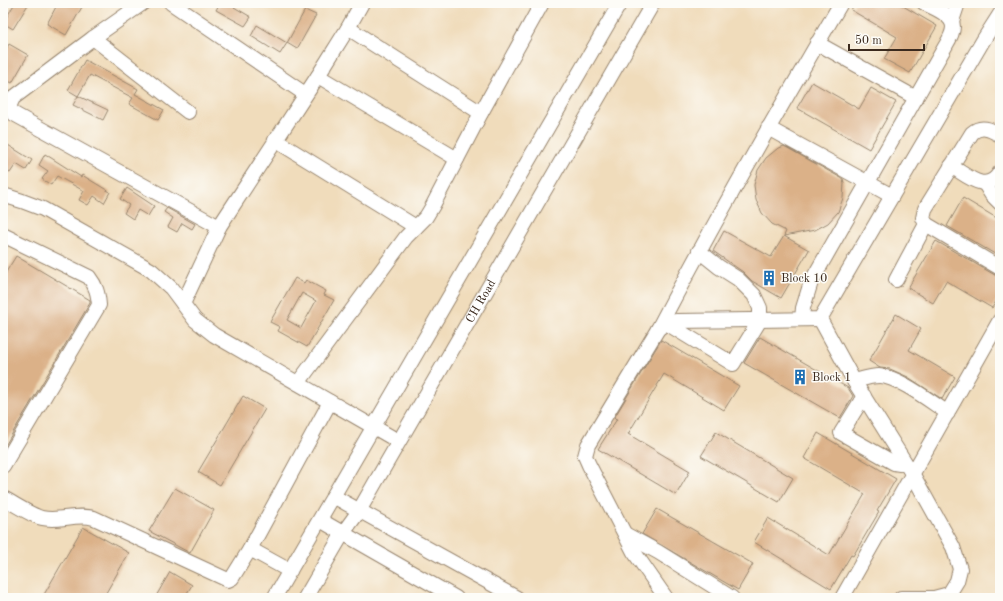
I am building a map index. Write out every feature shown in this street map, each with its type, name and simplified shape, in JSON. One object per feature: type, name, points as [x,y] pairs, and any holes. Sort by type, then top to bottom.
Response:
[{"type":"street","points":[[171,3],[305,94]]},
{"type":"street","points":[[183,304],[219,227],[318,76],[362,3]]},
{"type":"street","points":[[298,383],[406,237],[426,217],[481,113],[542,3]]},
{"type":"street","points":[[274,598],[620,3]]},
{"type":"street","name":"CH Road","points":[[305,598],[343,534],[359,511],[398,441],[653,3]]},
{"type":"street","points":[[666,598],[634,552],[589,465],[585,456],[588,445],[662,326],[699,252],[840,3]]},
{"type":"street","points":[[924,3],[947,16],[952,21]]},
{"type":"street","points":[[802,320],[803,308],[811,282],[952,33],[952,21],[958,3]]},
{"type":"street","points":[[136,4],[12,98],[9,107],[14,114],[219,227]]},
{"type":"street","points":[[820,319],[1000,14]]},
{"type":"street","points":[[348,28],[481,113]]},
{"type":"street","points":[[93,38],[188,112]]},
{"type":"street","points":[[817,43],[916,98]]},
{"type":"street","points":[[318,76],[457,159]]},
{"type":"street","points":[[768,128],[892,196]]},
{"type":"street","points":[[1000,135],[994,131],[984,128],[976,129],[968,139],[925,209],[923,218],[926,224],[1000,268]]},
{"type":"street","points":[[275,140],[416,227]]},
{"type":"street","points":[[951,166],[985,184],[991,182],[1000,172]]},
{"type":"street","points":[[985,184],[990,194],[1000,202]]},
{"type":"street","points":[[3,195],[22,200],[43,209],[151,270],[164,281],[195,320],[214,335],[398,441]]},
{"type":"street","points":[[896,280],[926,224]]},
{"type":"street","points":[[3,235],[88,277],[95,284],[99,305],[3,466]]},
{"type":"street","points":[[662,326],[733,364],[760,320],[760,308],[754,295],[738,279],[699,252]]},
{"type":"street","points":[[662,326],[677,321],[820,319]]},
{"type":"street","points":[[820,319],[854,381],[909,469],[953,547],[960,569],[957,581],[949,594],[934,598],[901,598]]},
{"type":"street","points":[[842,598],[909,469],[948,413],[1000,320]]},
{"type":"street","points":[[854,381],[879,376],[889,377],[899,381],[948,413]]},
{"type":"street","points":[[864,396],[841,433],[894,463],[900,464],[909,469]]},
{"type":"street","points":[[3,498],[40,518],[50,519],[88,516],[94,518],[228,580],[232,578],[250,549],[330,402]]},
{"type":"street","points":[[333,496],[517,598]]},
{"type":"street","points":[[320,520],[456,598]]},
{"type":"street","points":[[625,534],[658,552],[732,598]]},
{"type":"street","points":[[250,549],[290,571]]},
{"type":"building","points":[[15,3],[29,3],[13,29],[3,23]]},
{"type":"building","points":[[58,3],[76,3],[82,7],[66,35],[47,24]]},
{"type":"building","points":[[220,3],[227,3],[251,17],[245,26],[216,10]]},
{"type":"building","points":[[855,3],[898,3],[937,26],[910,73],[884,59],[897,37],[851,10]]},
{"type":"building","points":[[305,10],[316,15],[297,49],[287,43]]},
{"type":"building","points":[[257,25],[287,43],[280,54],[251,36]]},
{"type":"building","points":[[9,44],[28,55],[12,83],[3,78],[3,54]]},
{"type":"building","points":[[85,60],[138,89],[135,94],[164,110],[158,120],[129,104],[133,98],[90,75],[78,96],[68,90]]},
{"type":"building","points":[[812,82],[859,109],[871,88],[896,102],[869,149],[797,108]]},
{"type":"building","points":[[78,96],[108,110],[103,120],[73,105]]},
{"type":"building","points":[[3,142],[32,160],[26,170],[16,164],[10,173],[3,169],[6,159],[3,157]]},
{"type":"building","points":[[784,146],[843,179],[844,183],[843,198],[838,212],[828,223],[815,230],[784,236],[786,231],[772,224],[762,213],[756,200],[754,185],[758,170],[766,158],[777,149]]},
{"type":"building","points":[[45,154],[81,177],[82,175],[110,192],[104,203],[94,196],[88,205],[79,200],[84,191],[57,176],[51,185],[42,179],[48,171],[39,165]]},
{"type":"building","points":[[127,188],[154,206],[148,216],[138,210],[133,219],[124,213],[129,205],[120,199]]},
{"type":"building","points":[[963,198],[1000,220],[1000,257],[947,226]]},
{"type":"building","points":[[167,208],[195,224],[192,229],[182,223],[177,232],[168,227],[173,218],[164,212]]},
{"type":"building","name":"Block 10","points":[[724,231],[771,257],[784,236],[809,250],[781,298],[752,281],[743,272],[713,251]]},
{"type":"building","points":[[936,241],[1000,278],[1000,295],[992,308],[946,281],[933,303],[908,288]]},
{"type":"building","points":[[16,256],[90,300],[90,303],[3,449],[3,277]]},
{"type":"building","points":[[295,278],[304,283],[306,280],[326,291],[324,295],[334,300],[307,347],[278,331],[280,327],[270,322]],"holes":[[[302,293],[316,301],[301,328],[287,320]]]},
{"type":"building","points":[[896,314],[921,329],[909,350],[955,377],[942,399],[908,377],[890,369],[880,368],[869,361]]},
{"type":"building","name":"Block 1","points":[[760,337],[848,388],[853,396],[840,418],[744,363]]},
{"type":"building","points":[[661,340],[739,386],[724,410],[664,374],[628,434],[690,471],[676,495],[598,449],[617,419],[614,418]]},
{"type":"building","points":[[243,396],[265,409],[220,485],[198,472]]},
{"type":"building","points":[[716,432],[793,478],[779,502],[701,456]]},
{"type":"building","points":[[818,433],[896,479],[877,511],[879,512],[853,556],[851,555],[831,589],[754,542],[768,518],[829,555],[865,494],[804,458]]},
{"type":"building","points":[[175,488],[214,510],[190,553],[149,531]]},
{"type":"building","points":[[657,509],[753,564],[738,590],[642,534]]},
{"type":"building","points":[[83,527],[129,553],[103,598],[42,598]]},
{"type":"building","points":[[170,572],[192,585],[184,598],[155,598]]},
{"type":"place","name":"Block 10","points":[[769,278]]},
{"type":"place","name":"Block 1","points":[[800,377]]}]
